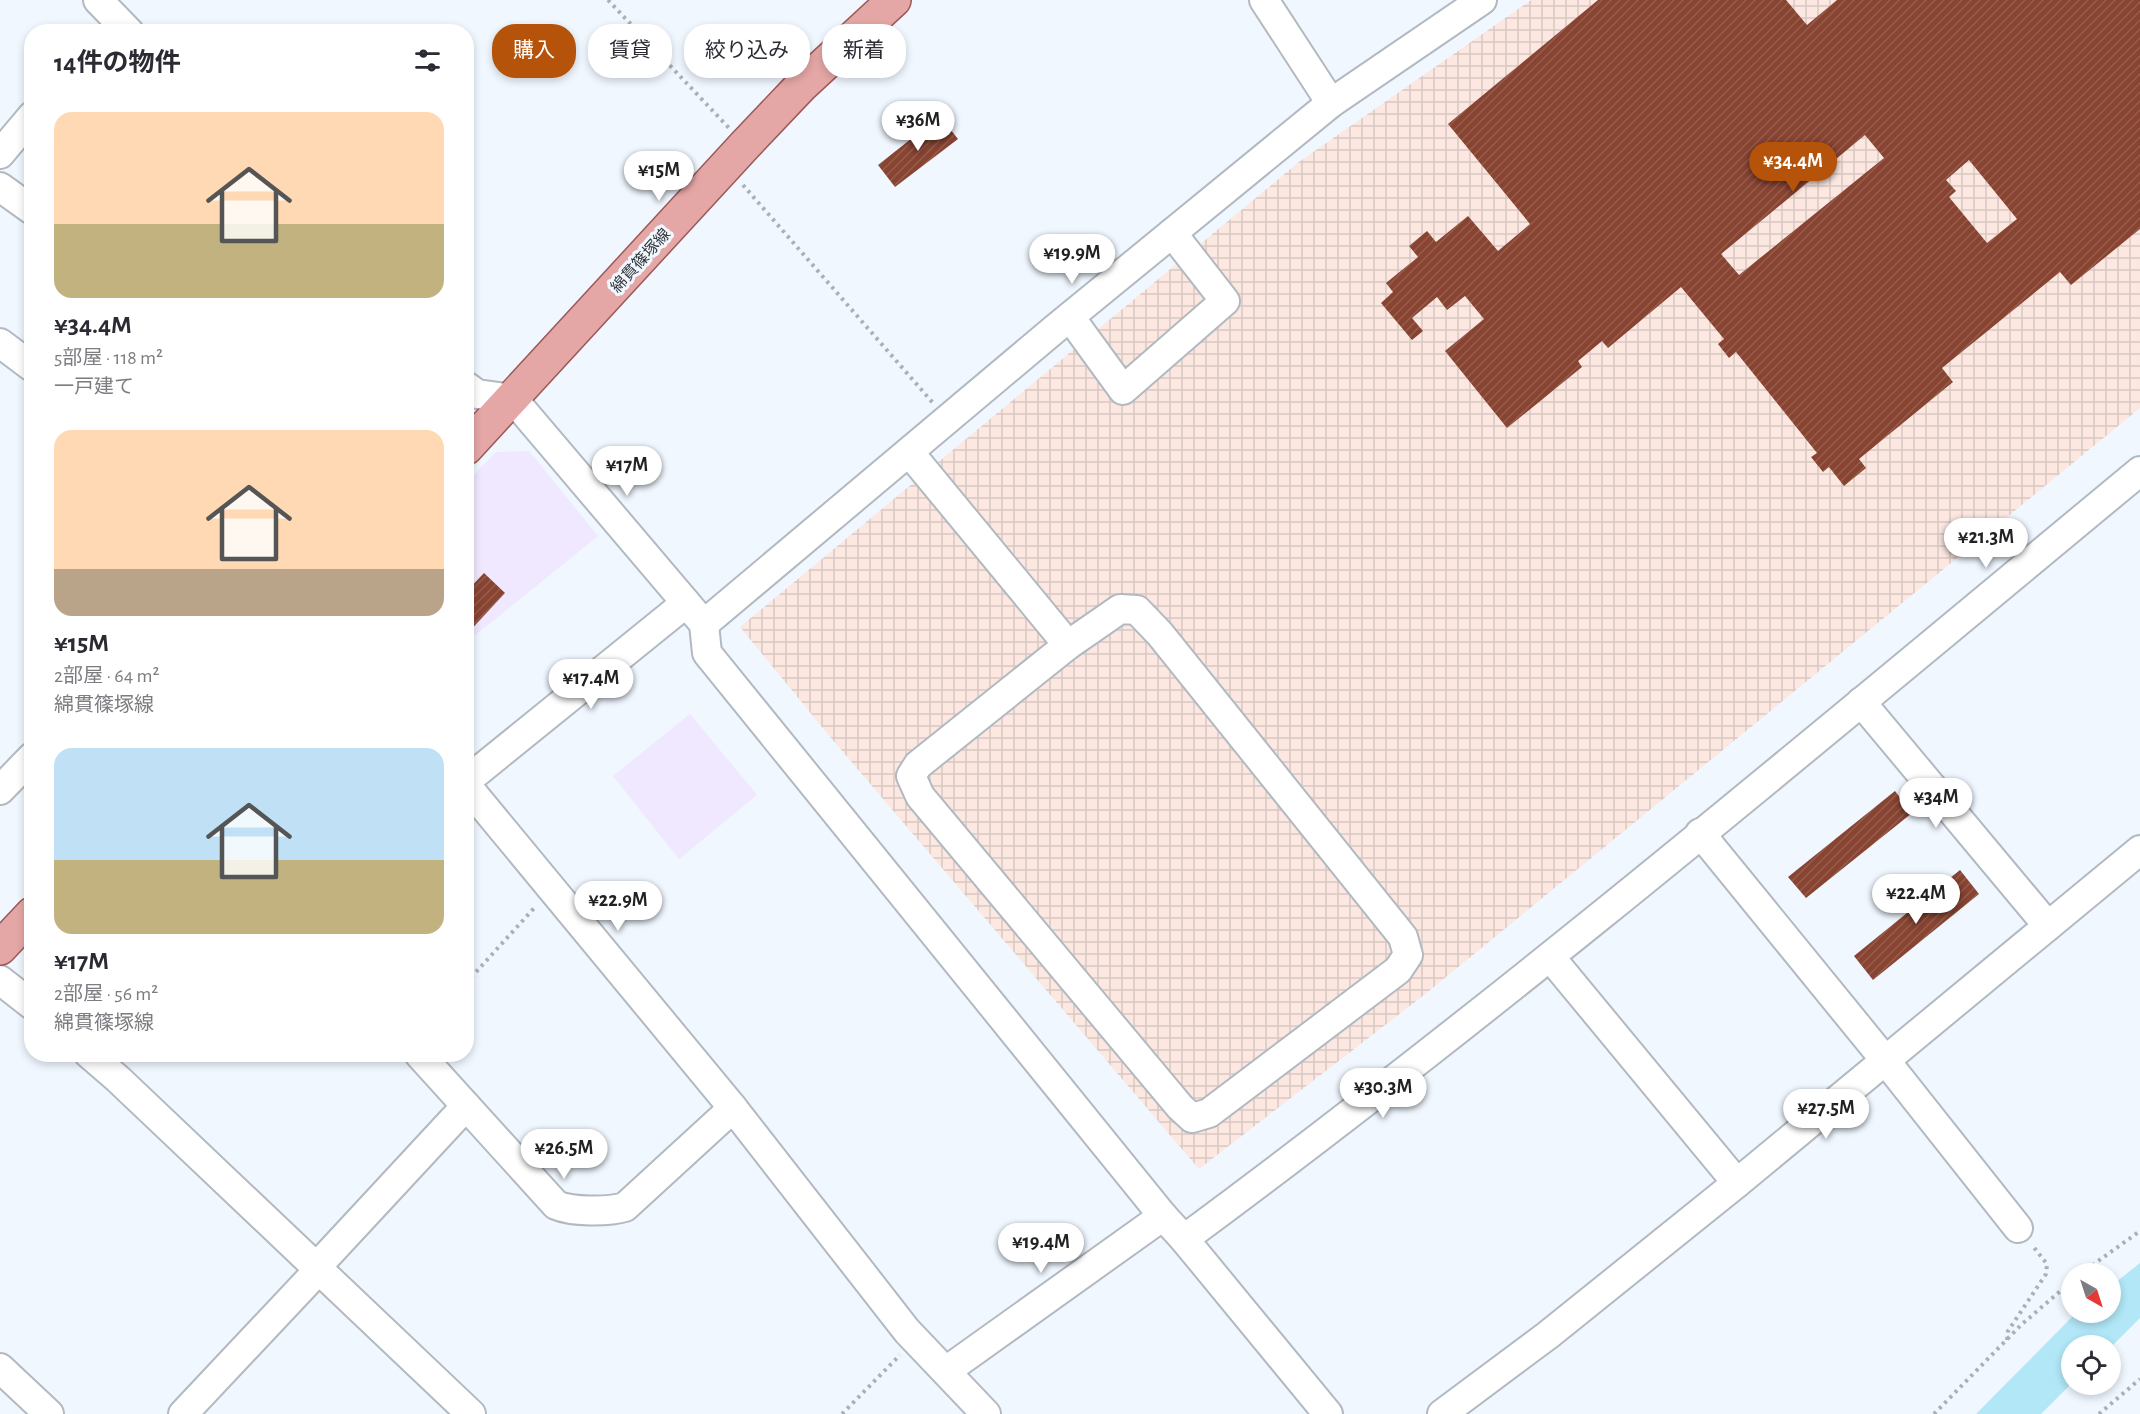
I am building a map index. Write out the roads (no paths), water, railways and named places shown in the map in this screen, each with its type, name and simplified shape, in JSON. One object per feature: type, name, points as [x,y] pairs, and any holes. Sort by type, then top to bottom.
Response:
[{"type":"main road","name":"綿貫篠塚線","points":[[474,440],[801,86],[894,0]]},
{"type":"main road","points":[[0,948],[24,922]]},
{"type":"street","points":[[1264,0],[1331,104]]},
{"type":"street","points":[[474,774],[695,614],[909,452],[1331,104],[1482,0]]},
{"type":"street","points":[[0,154],[24,126]]},
{"type":"street","points":[[0,187],[24,204]]},
{"type":"street","points":[[1070,317],[1123,390],[1225,301],[1172,233]]},
{"type":"street","points":[[0,343],[24,361]]},
{"type":"street","points":[[474,392],[513,399],[695,614],[707,653],[1163,1216],[1328,1414]]},
{"type":"street","points":[[909,452],[1068,645]]},
{"type":"street","points":[[1184,1239],[1319,1140],[1551,958],[2140,471]]},
{"type":"street","points":[[1120,609],[1137,610],[1168,643],[1404,937],[1408,955],[1398,970],[1209,1113],[1192,1118],[1180,1107],[920,796],[911,776],[918,765],[1068,645],[1120,609]]},
{"type":"street","points":[[1861,702],[2048,926]]},
{"type":"street","points":[[0,790],[24,765]]},
{"type":"street","points":[[474,796],[733,1108],[915,1339],[986,1414]]},
{"type":"street","points":[[1700,833],[1886,1060],[2018,1228]]},
{"type":"street","points":[[1442,1414],[1548,1335],[1737,1183],[2140,850]]},
{"type":"street","points":[[1551,958],[1737,1183]]},
{"type":"street","points":[[0,980],[24,999]]},
{"type":"street","points":[[98,1062],[471,1414]]},
{"type":"street","points":[[426,1062],[556,1205],[564,1209],[615,1210],[625,1207],[733,1108]]},
{"type":"street","points":[[183,1414],[311,1278],[317,1268],[466,1106]]},
{"type":"street","points":[[946,1371],[1163,1216]]},
{"type":"street","points":[[0,1368],[50,1414]]},
{"type":"water","points":[[2140,1263],[2140,1318],[2121,1337],[2121,1335],[2061,1335],[2061,1394],[2041,1414],[1976,1414],[2066,1323],[2121,1323],[2121,1278]]}]
